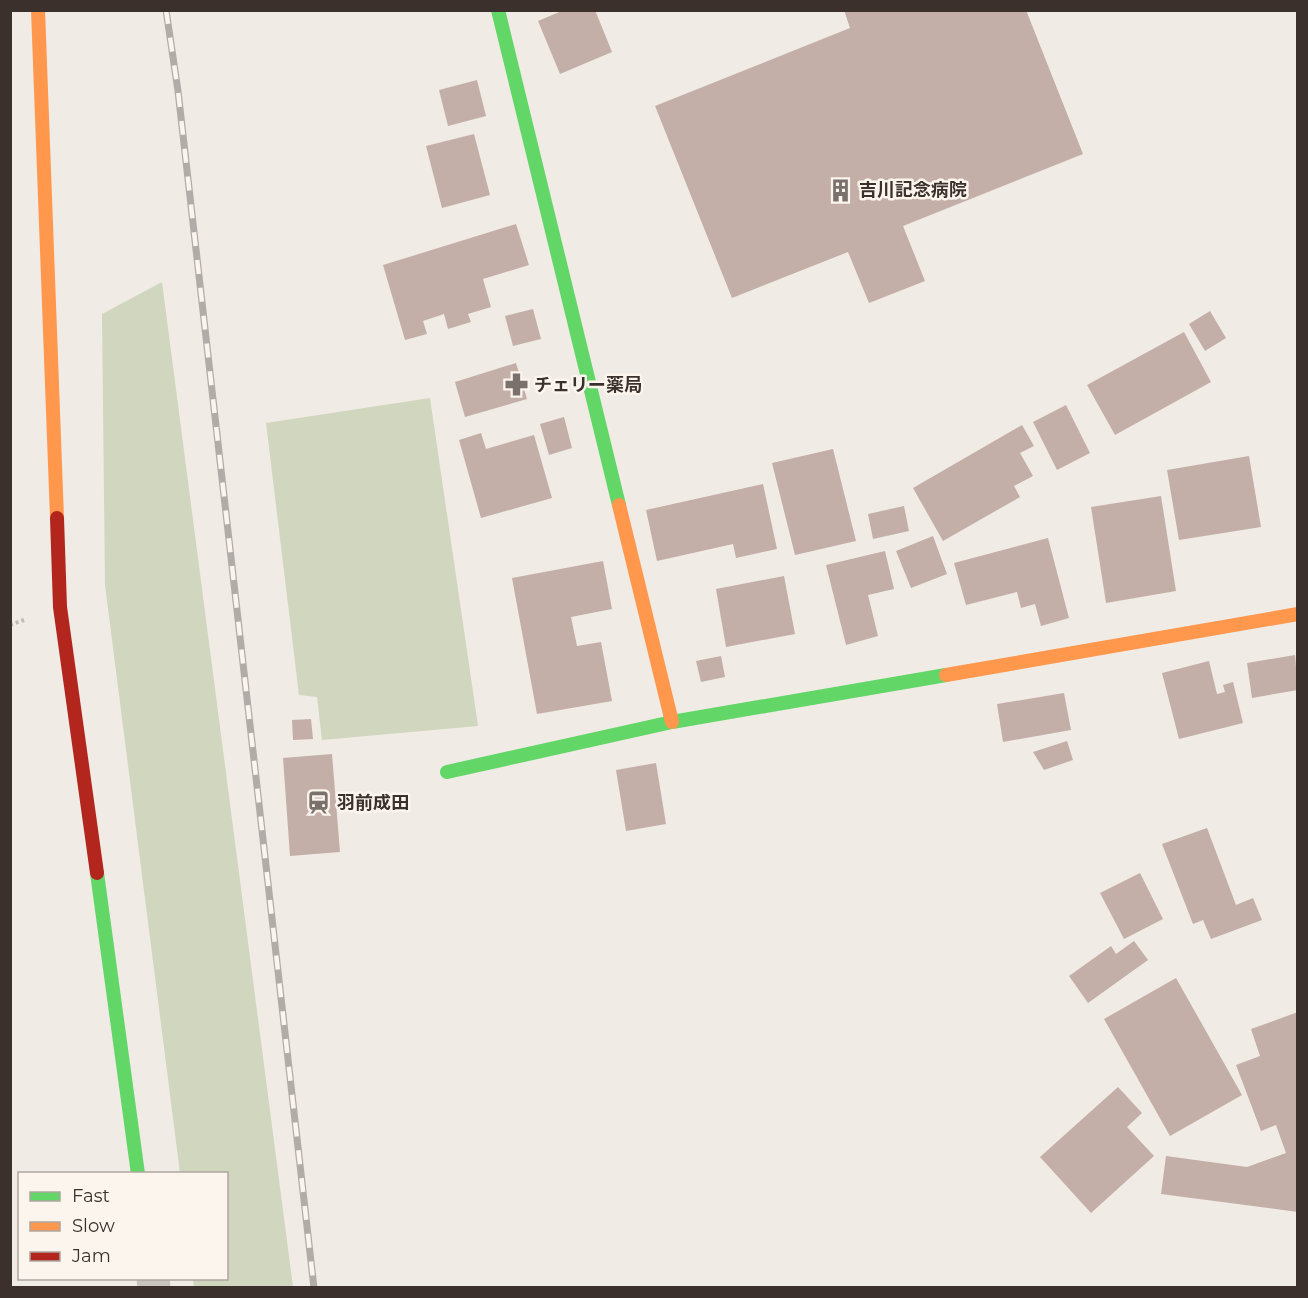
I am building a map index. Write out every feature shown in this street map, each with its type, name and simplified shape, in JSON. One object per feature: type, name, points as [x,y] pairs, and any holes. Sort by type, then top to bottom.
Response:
[{"type":"street","points":[[38,10],[60,607],[138,1172]]},
{"type":"street","points":[[498,10],[672,722]]},
{"type":"street","points":[[447,772],[672,722],[1298,614]]},
{"type":"green space","points":[[162,282],[293,1287],[194,1287],[193,1280],[228,1280],[228,1172],[180,1172],[105,585],[102,314]]},
{"type":"green space","points":[[430,398],[478,726],[322,740],[317,697],[299,695],[266,423]]},
{"type":"building","points":[[564,10],[595,10],[612,52],[560,74],[538,21]]},
{"type":"building","name":"吉川記念病院","points":[[844,10],[1026,10],[1083,154],[903,226],[925,281],[869,303],[848,252],[732,298],[655,106],[850,28]]},
{"type":"building","points":[[477,80],[486,116],[448,126],[439,90]]},
{"type":"building","points":[[474,134],[490,195],[442,208],[426,146]]},
{"type":"building","points":[[516,224],[529,265],[483,279],[491,307],[468,314],[471,322],[448,329],[444,314],[423,321],[427,334],[405,340],[383,265]]},
{"type":"building","points":[[533,309],[541,339],[513,346],[505,316]]},
{"type":"building","points":[[1210,311],[1226,338],[1205,351],[1189,324]]},
{"type":"building","points":[[1184,332],[1211,382],[1115,435],[1087,385]]},
{"type":"building","points":[[516,363],[527,399],[465,417],[455,382]]},
{"type":"building","points":[[1066,405],[1090,453],[1057,470],[1033,422]]},
{"type":"building","points":[[564,417],[572,448],[549,455],[540,424]]},
{"type":"building","points":[[1022,425],[1034,446],[1020,453],[1033,476],[1014,486],[1020,497],[943,541],[913,488]]},
{"type":"building","points":[[481,433],[486,449],[534,435],[552,498],[481,518],[459,440]]},
{"type":"building","points":[[833,449],[856,541],[795,555],[772,463]]},
{"type":"building","points":[[1249,456],[1261,527],[1179,540],[1167,470]]},
{"type":"building","points":[[763,484],[777,549],[736,558],[733,544],[657,561],[646,510]]},
{"type":"building","points":[[1161,496],[1176,591],[1106,603],[1091,507]]},
{"type":"building","points":[[904,506],[909,531],[873,539],[868,514]]},
{"type":"building","points":[[933,536],[947,574],[911,588],[896,551]]},
{"type":"building","points":[[1048,538],[1069,618],[1041,626],[1035,604],[1021,608],[1017,592],[966,605],[954,563]]},
{"type":"building","points":[[885,551],[894,589],[868,595],[878,636],[846,645],[826,565]]},
{"type":"building","points":[[603,561],[612,609],[571,617],[577,646],[601,642],[612,701],[537,714],[512,578]]},
{"type":"building","points":[[784,576],[795,634],[726,647],[716,589]]},
{"type":"building","points":[[1295,655],[1298,690],[1252,698],[1247,663]]},
{"type":"building","points":[[721,656],[725,677],[701,682],[696,661]]},
{"type":"building","points":[[1209,661],[1217,694],[1225,692],[1223,685],[1233,682],[1243,723],[1179,739],[1162,673]]},
{"type":"building","points":[[1064,693],[1071,730],[1003,742],[997,704]]},
{"type":"building","points":[[311,719],[313,739],[293,740],[292,720]]},
{"type":"building","points":[[1067,741],[1073,760],[1044,770],[1033,752]]},
{"type":"building","points":[[332,754],[340,852],[290,856],[283,758]]},
{"type":"building","points":[[656,763],[666,824],[626,831],[616,770]]},
{"type":"building","points":[[1207,828],[1236,905],[1253,898],[1262,920],[1211,939],[1203,920],[1193,924],[1162,844]]},
{"type":"building","points":[[1140,873],[1163,919],[1124,939],[1100,893]]},
{"type":"building","points":[[1134,941],[1148,960],[1088,1003],[1069,976],[1111,946],[1116,954]]},
{"type":"building","points":[[1176,978],[1242,1095],[1170,1136],[1104,1019]]},
{"type":"building","points":[[1298,1012],[1298,1212],[1161,1194],[1166,1156],[1247,1167],[1286,1153],[1276,1125],[1261,1131],[1236,1065],[1260,1056],[1251,1029]]},
{"type":"building","points":[[1118,1087],[1142,1113],[1127,1127],[1154,1156],[1091,1213],[1040,1157]]},
{"type":"railway","points":[[166,10],[178,91],[314,1288]]},
{"type":"traffic: fast","points":[[498,10],[619,505]]},
{"type":"traffic: fast","points":[[447,772],[672,722],[946,675]]},
{"type":"traffic: fast","points":[[97,873],[138,1172]]},
{"type":"traffic: slow","points":[[38,10],[57,518]]},
{"type":"traffic: slow","points":[[619,505],[672,722]]},
{"type":"traffic: slow","points":[[946,675],[1298,614]]},
{"type":"traffic: jam","points":[[57,518],[60,607],[97,873]]},
{"type":"place","name":"吉川記念病院","points":[[841,190]]},
{"type":"place","name":"チェリー薬局","points":[[516,385]]},
{"type":"place","name":"羽前成田","points":[[319,803]]}]
